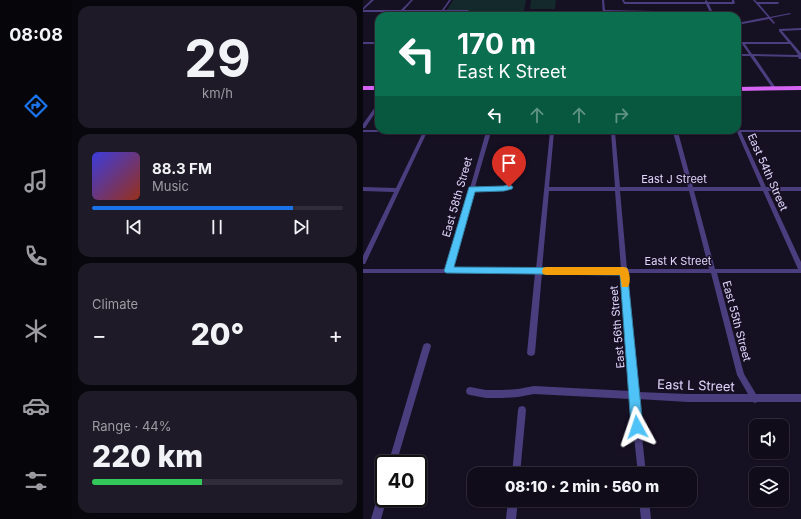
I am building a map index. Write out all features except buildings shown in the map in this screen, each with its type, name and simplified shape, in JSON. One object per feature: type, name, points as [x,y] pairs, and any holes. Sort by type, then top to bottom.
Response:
[{"type":"main road","points":[[363,88],[375,88]]},
{"type":"main road","points":[[741,89],[801,88]]},
{"type":"street","points":[[363,10],[373,0]]},
{"type":"street","points":[[401,11],[411,0]]},
{"type":"street","points":[[442,12],[450,0]]},
{"type":"street","points":[[603,0],[603,11],[655,12]]},
{"type":"street","points":[[623,0],[626,3],[733,2]]},
{"type":"street","points":[[705,0],[713,12]]},
{"type":"street","points":[[754,0],[774,23]]},
{"type":"street","points":[[757,3],[778,3]]},
{"type":"street","points":[[363,10],[442,12],[468,11]]},
{"type":"street","points":[[741,23],[790,14]]},
{"type":"street","points":[[800,57],[781,30],[801,29]]},
{"type":"street","points":[[363,43],[373,43]]},
{"type":"street","points":[[743,43],[790,43]]},
{"type":"street","points":[[743,43],[774,88]]},
{"type":"street","points":[[741,55],[800,57]]},
{"type":"street","points":[[363,127],[375,110]]},
{"type":"street","points":[[741,130],[801,131]]},
{"type":"street","points":[[363,131],[375,131]]},
{"type":"street","points":[[363,262],[425,134]]},
{"type":"street","name":"East 58th Street","points":[[449,271],[488,134]]},
{"type":"street","points":[[531,353],[552,134]]},
{"type":"street","name":"East 56th Street","points":[[613,134],[634,395],[641,467]]},
{"type":"street","name":"East 55th Street","points":[[676,134],[741,375],[755,399]]},
{"type":"street","name":"East 54th Street","points":[[740,134],[801,270]]},
{"type":"street","points":[[472,189],[504,189],[509,187]]},
{"type":"street","points":[[363,189],[398,190]]},
{"type":"street","name":"East J Street","points":[[546,189],[801,189]]},
{"type":"street","name":"East K Street","points":[[363,271],[801,270]]},
{"type":"street","points":[[395,455],[427,346]]},
{"type":"street","name":"East L Street","points":[[470,391],[481,394],[514,394],[534,390],[688,398],[801,398]]},
{"type":"street","points":[[517,467],[522,410]]},
{"type":"street","points":[[376,519],[380,507]]},
{"type":"street","points":[[511,519],[512,507]]},
{"type":"street","points":[[645,507],[646,519]]},
{"type":"green space","points":[[453,0],[526,0],[524,11],[600,12],[466,12],[447,10]]},
{"type":"green space","points":[[531,0],[556,0],[555,9],[530,9]]},
{"type":"slow traffic","points":[[546,271],[624,271],[625,284]]},
{"type":"route","points":[[509,187],[504,189],[472,189],[449,271],[624,271],[637,427]]}]
